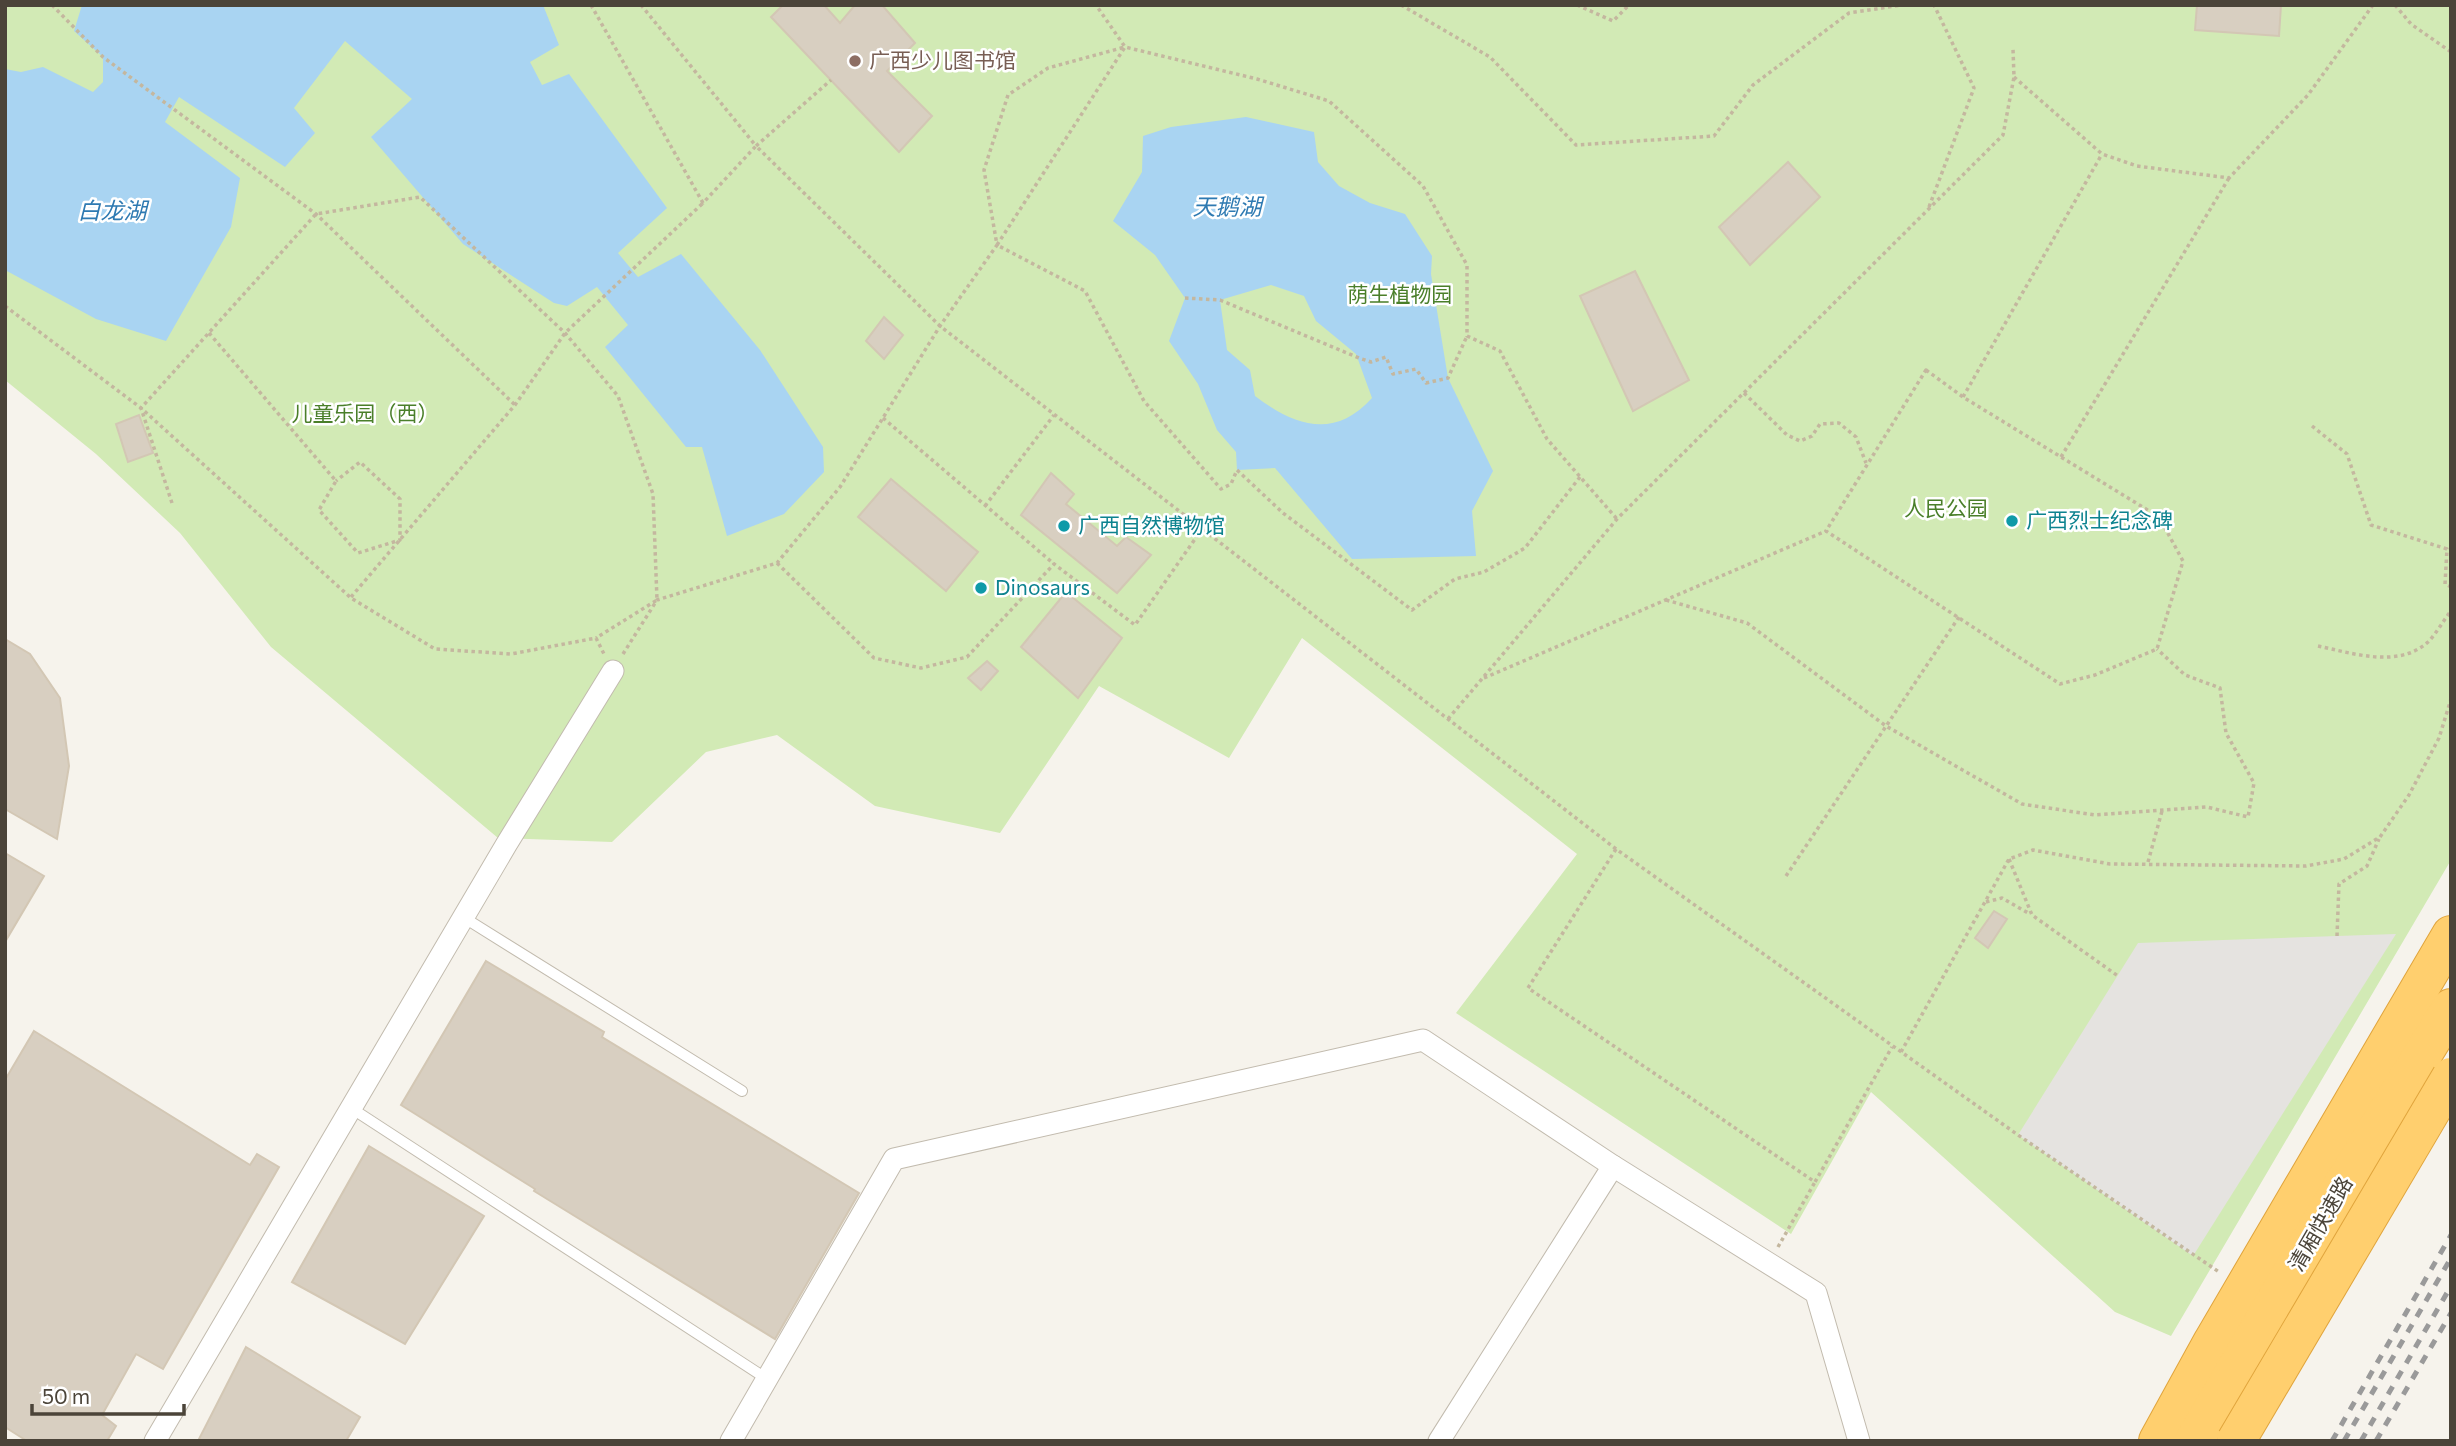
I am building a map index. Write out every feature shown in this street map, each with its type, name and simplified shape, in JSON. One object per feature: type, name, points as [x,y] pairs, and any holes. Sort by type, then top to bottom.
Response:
[{"type":"highway","points":[[2158,1441],[2451,935]]},
{"type":"highway","name":"清厢快速路","points":[[2194,1441],[2341,1188],[2451,1008]]},
{"type":"highway","name":"清厢快速路","points":[[2236,1441],[2451,1077]]},
{"type":"street","points":[[155,1441],[463,917],[613,671]]},
{"type":"street","points":[[731,1441],[894,1159],[1423,1040],[1613,1166],[1816,1293],[1859,1441]]},
{"type":"street","points":[[1439,1441],[1613,1166]]},
{"type":"lane","points":[[463,917],[742,1091]]},
{"type":"lane","points":[[351,1108],[767,1379]]},
{"type":"path","points":[[52,5],[103,57],[316,214],[515,405]]},
{"type":"path","points":[[591,5],[703,203]]},
{"type":"path","points":[[641,5],[756,146],[940,326],[1616,849],[1827,997],[1892,1047],[2244,1289]]},
{"type":"path","points":[[1096,5],[1125,47]]},
{"type":"path","points":[[1401,5],[1490,57],[1576,145],[1714,135],[1753,85],[1849,13],[1902,5]]},
{"type":"path","points":[[1577,5],[1614,20],[1629,5]]},
{"type":"path","points":[[1928,209],[1974,88],[1934,5]]},
{"type":"path","points":[[2061,457],[2229,178],[2308,94],[2373,5]]},
{"type":"path","points":[[2395,5],[2411,24],[2451,52]]},
{"type":"path","points":[[5,306],[141,408],[351,598],[435,649],[511,654],[596,638],[657,600],[777,563],[840,487],[940,326],[997,245],[1125,47]]},
{"type":"path","points":[[997,245],[984,170],[1007,94],[1048,68],[1125,47],[1329,102],[1423,186],[1467,265],[1466,336],[1448,378],[1426,383],[1416,369],[1393,374],[1386,357],[1371,362],[1220,300],[1185,298]]},
{"type":"path","points":[[1448,719],[1617,519],[2003,135],[2014,77],[2013,49]]},
{"type":"path","points":[[2014,77],[2102,154],[2137,166],[2229,178]]},
{"type":"path","points":[[351,598],[515,405],[565,333],[703,203],[756,146],[831,80]]},
{"type":"path","points":[[1963,397],[2102,154]]},
{"type":"path","points":[[141,408],[316,214],[419,197],[565,333],[618,396],[653,494],[657,600],[613,671]]},
{"type":"path","points":[[997,245],[1085,291],[1144,401],[1222,489],[1231,484],[1237,470],[1283,513],[1412,610],[1455,579],[1484,572],[1525,548],[1580,477]]},
{"type":"path","points":[[209,333],[336,481]]},
{"type":"path","points":[[1466,336],[1500,351],[1547,439],[1617,519]]},
{"type":"path","points":[[1482,680],[1826,531],[1926,370],[1963,397],[2160,517],[2183,561],[2157,649]]},
{"type":"path","points":[[1744,393],[1787,435],[1801,441],[1812,436],[1820,424],[1839,422],[1856,438],[1866,463]]},
{"type":"path","points":[[141,408],[172,503]]},
{"type":"path","points":[[985,506],[1054,415]]},
{"type":"path","points":[[883,418],[1054,564],[1135,625],[1202,529]]},
{"type":"path","points":[[2312,426],[2347,454],[2371,525],[2447,549],[2445,584],[2451,587]]},
{"type":"path","points":[[360,462],[400,499],[400,540],[358,553],[319,510],[336,481],[360,462]]},
{"type":"path","points":[[1826,531],[2060,684],[2095,675],[2157,649]]},
{"type":"path","points":[[777,563],[874,658],[921,668],[967,657],[1054,564]]},
{"type":"path","points":[[1666,600],[1747,623],[1886,726],[2022,804],[2095,815],[2207,807],[2248,817],[2254,783],[2226,733],[2220,688],[2185,675],[2157,649]]},
{"type":"path","points":[[2318,646],[2366,656],[2403,656],[2427,642],[2451,611]]},
{"type":"path","points":[[1786,876],[1959,617]]},
{"type":"path","points":[[596,638],[613,671]]},
{"type":"path","points":[[2337,936],[2339,884],[2367,866],[2380,837],[2409,795],[2440,738],[2451,698]]},
{"type":"path","points":[[2148,862],[2162,811]]},
{"type":"path","points":[[1901,1052],[2009,859],[2033,850],[2110,863],[2306,866],[2344,859],[2380,837]]},
{"type":"path","points":[[1616,849],[1528,988],[1815,1182]]},
{"type":"path","points":[[2009,859],[2032,915]]},
{"type":"path","points":[[1985,903],[2002,898],[2032,915],[2118,976]]},
{"type":"path","points":[[1769,1262],[1892,1047]]},
{"type":"green space","name":"人民公园","points":[[5,5],[2451,5],[2451,860],[2171,1336],[2115,1312],[1871,1092],[1791,1234],[1456,1013],[1577,854],[1302,638],[1229,758],[1099,686],[1000,833],[875,806],[777,735],[706,752],[612,842],[498,838],[271,647],[180,533],[96,454],[5,380]]},
{"type":"shaded area","points":[[2396,934],[2193,1256],[2018,1135],[2138,943]]},
{"type":"water","name":"白龙湖","points":[[82,5],[543,5],[559,45],[530,62],[542,85],[569,74],[667,208],[618,253],[638,277],[681,254],[760,350],[823,447],[824,472],[784,514],[727,536],[702,447],[686,447],[605,347],[628,325],[597,287],[567,306],[554,303],[463,244],[371,137],[412,99],[345,41],[294,108],[315,133],[285,167],[179,97],[165,122],[240,178],[231,227],[166,341],[96,319],[5,270],[5,69],[21,72],[43,67],[93,92],[103,82],[103,57],[74,31]]},
{"type":"water","name":"天鹅湖","points":[[1246,117],[1314,132],[1318,162],[1339,186],[1370,203],[1405,214],[1432,256],[1431,274],[1448,378],[1493,471],[1472,511],[1476,556],[1352,559],[1275,468],[1237,470],[1236,452],[1217,430],[1198,384],[1169,341],[1185,298],[1155,255],[1113,221],[1142,172],[1143,136],[1171,127]],"holes":[[[1271,285],[1304,296],[1316,321],[1356,354],[1372,398],[1358,411],[1329,424],[1300,421],[1255,396],[1250,370],[1227,350],[1220,300]]]},
{"type":"building","name":"广西少儿图书馆","points":[[783,5],[824,5],[840,23],[855,5],[882,5],[915,43],[887,71],[932,116],[899,152],[771,17]]},
{"type":"building","points":[[2197,5],[2281,5],[2279,36],[2195,30]]},
{"type":"building","points":[[1788,162],[1820,197],[1750,265],[1719,227]]},
{"type":"building","points":[[1635,271],[1689,380],[1633,411],[1580,296]]},
{"type":"building","points":[[884,317],[903,335],[884,359],[866,341]]},
{"type":"building","points":[[139,415],[153,453],[128,462],[116,424]]},
{"type":"building","name":"广西自然博物馆","points":[[1051,473],[1074,494],[1066,504],[1117,546],[1126,537],[1151,555],[1117,593],[1021,515]]},
{"type":"building","points":[[891,479],[978,552],[946,591],[858,517]]},
{"type":"building","points":[[1066,592],[1122,638],[1078,698],[1021,647]]},
{"type":"building","points":[[5,639],[30,654],[60,698],[69,766],[57,839],[5,809]]},
{"type":"building","points":[[987,661],[998,671],[981,690],[968,678]]},
{"type":"building","points":[[5,853],[44,876],[5,942]]},
{"type":"building","points":[[1994,911],[2007,919],[1988,948],[1975,938]]},
{"type":"building","points":[[486,961],[604,1032],[602,1037],[859,1193],[775,1339],[534,1191],[535,1189],[401,1105]]},
{"type":"building","points":[[34,1031],[250,1165],[257,1154],[279,1167],[163,1369],[136,1354],[102,1415],[116,1426],[107,1441],[27,1441],[5,1427],[5,1080]]},
{"type":"building","points":[[369,1146],[484,1216],[405,1344],[292,1282]]},
{"type":"building","points":[[246,1347],[360,1417],[346,1441],[198,1441]]},
{"type":"railway","points":[[2332,1441],[2451,1235]]},
{"type":"railway","points":[[2344,1441],[2451,1258]]},
{"type":"railway","points":[[2361,1441],[2451,1286]]},
{"type":"railway","points":[[2376,1441],[2451,1313]]},
{"type":"place","name":"广西少儿图书馆","points":[[855,61]]},
{"type":"place","name":"广西烈士纪念碑","points":[[2012,521]]},
{"type":"place","name":"广西自然博物馆","points":[[1064,526]]},
{"type":"place","name":"Dinosaurs","points":[[981,588]]},
{"type":"park label","name":"荫生植物园","points":[[1400,295]]},
{"type":"park label","name":"儿童乐园（西）","points":[[365,414]]}]
